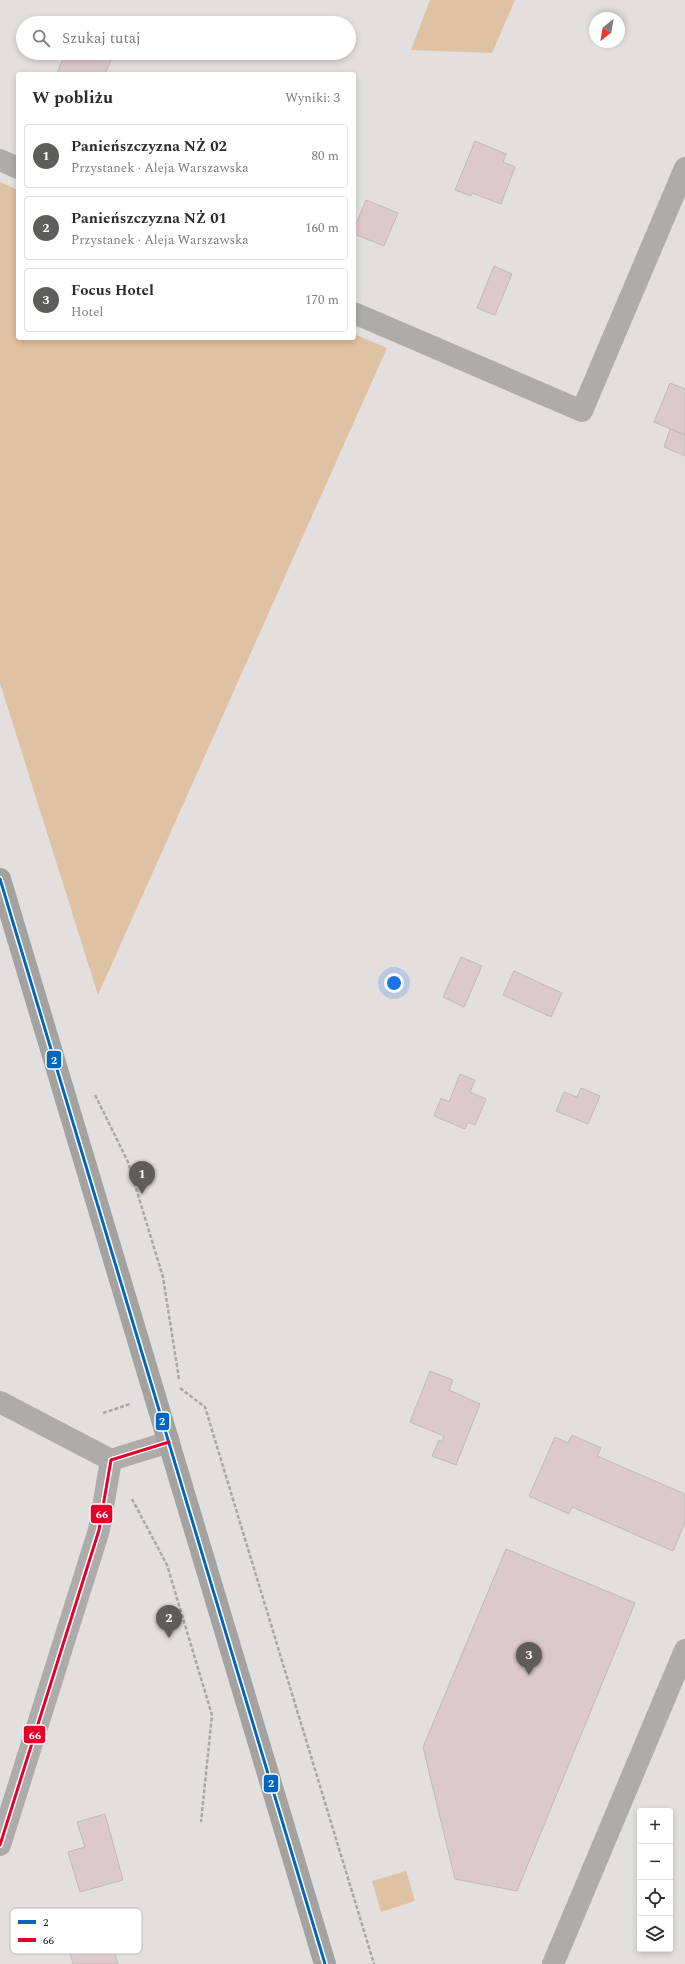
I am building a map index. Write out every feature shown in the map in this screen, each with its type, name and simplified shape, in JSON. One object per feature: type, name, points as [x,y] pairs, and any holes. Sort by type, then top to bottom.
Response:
[{"type":"street","points":[[0,160],[16,167]]},
{"type":"street","points":[[356,313],[582,411],[685,168]]},
{"type":"street","points":[[0,879],[325,1964]]},
{"type":"street","points":[[0,1402],[111,1460],[169,1442]]},
{"type":"street","points":[[0,1845],[99,1530],[111,1460]]},
{"type":"street","points":[[553,1964],[685,1650]]},
{"type":"path","points":[[95,1095],[128,1162],[163,1277],[180,1387],[206,1408],[374,1964]]},
{"type":"path","points":[[132,1499],[167,1565],[212,1715],[201,1822]]},
{"type":"shaded area","points":[[430,0],[515,0],[492,53],[411,50]]},
{"type":"shaded area","points":[[0,182],[16,189],[16,340],[356,340],[356,335],[387,348],[98,995],[0,683]]},
{"type":"shaded area","points":[[406,1871],[415,1901],[381,1912],[372,1881]]},
{"type":"building","points":[[62,60],[111,60],[106,72],[58,72]]},
{"type":"building","points":[[475,141],[506,154],[503,162],[515,167],[501,204],[472,193],[471,196],[455,190]]},
{"type":"building","points":[[366,200],[398,213],[384,246],[356,235],[356,224]]},
{"type":"building","points":[[494,266],[512,274],[495,315],[477,308]]},
{"type":"building","points":[[670,383],[685,389],[685,435],[654,422]]},
{"type":"building","points":[[670,429],[685,435],[685,456],[664,447]]},
{"type":"building","points":[[461,957],[482,966],[464,1007],[443,997]]},
{"type":"building","points":[[514,971],[562,993],[551,1017],[503,995]]},
{"type":"building","points":[[460,1074],[475,1080],[470,1092],[486,1099],[475,1125],[468,1122],[465,1129],[434,1116],[441,1098],[449,1102]]},
{"type":"building","points":[[581,1088],[600,1096],[588,1124],[556,1111],[564,1092],[577,1097]]},
{"type":"building","points":[[430,1371],[453,1380],[449,1390],[480,1404],[456,1465],[432,1456],[439,1440],[442,1442],[444,1436],[410,1422]]},
{"type":"building","points":[[572,1435],[601,1448],[597,1456],[685,1494],[685,1523],[673,1551],[572,1507],[569,1514],[529,1496],[555,1437],[568,1443]]},
{"type":"building","points":[[506,1549],[635,1603],[517,1891],[455,1879],[423,1747]]},
{"type":"building","points":[[105,1814],[123,1880],[80,1892],[68,1852],[85,1847],[77,1822]]},
{"type":"building","points":[[70,1954],[115,1954],[118,1964],[73,1964]]},
{"type":"transit line","name":"2","points":[[0,879],[325,1964]]},
{"type":"transit line","name":"66","points":[[0,1845],[99,1530],[111,1460],[169,1442]]},
{"type":"place","name":"Panieńszczyzna NŻ 02","points":[[142,1194]]},
{"type":"place","name":"Panieńszczyzna NŻ 01","points":[[169,1638]]},
{"type":"place","name":"Focus Hotel","points":[[529,1675]]}]
